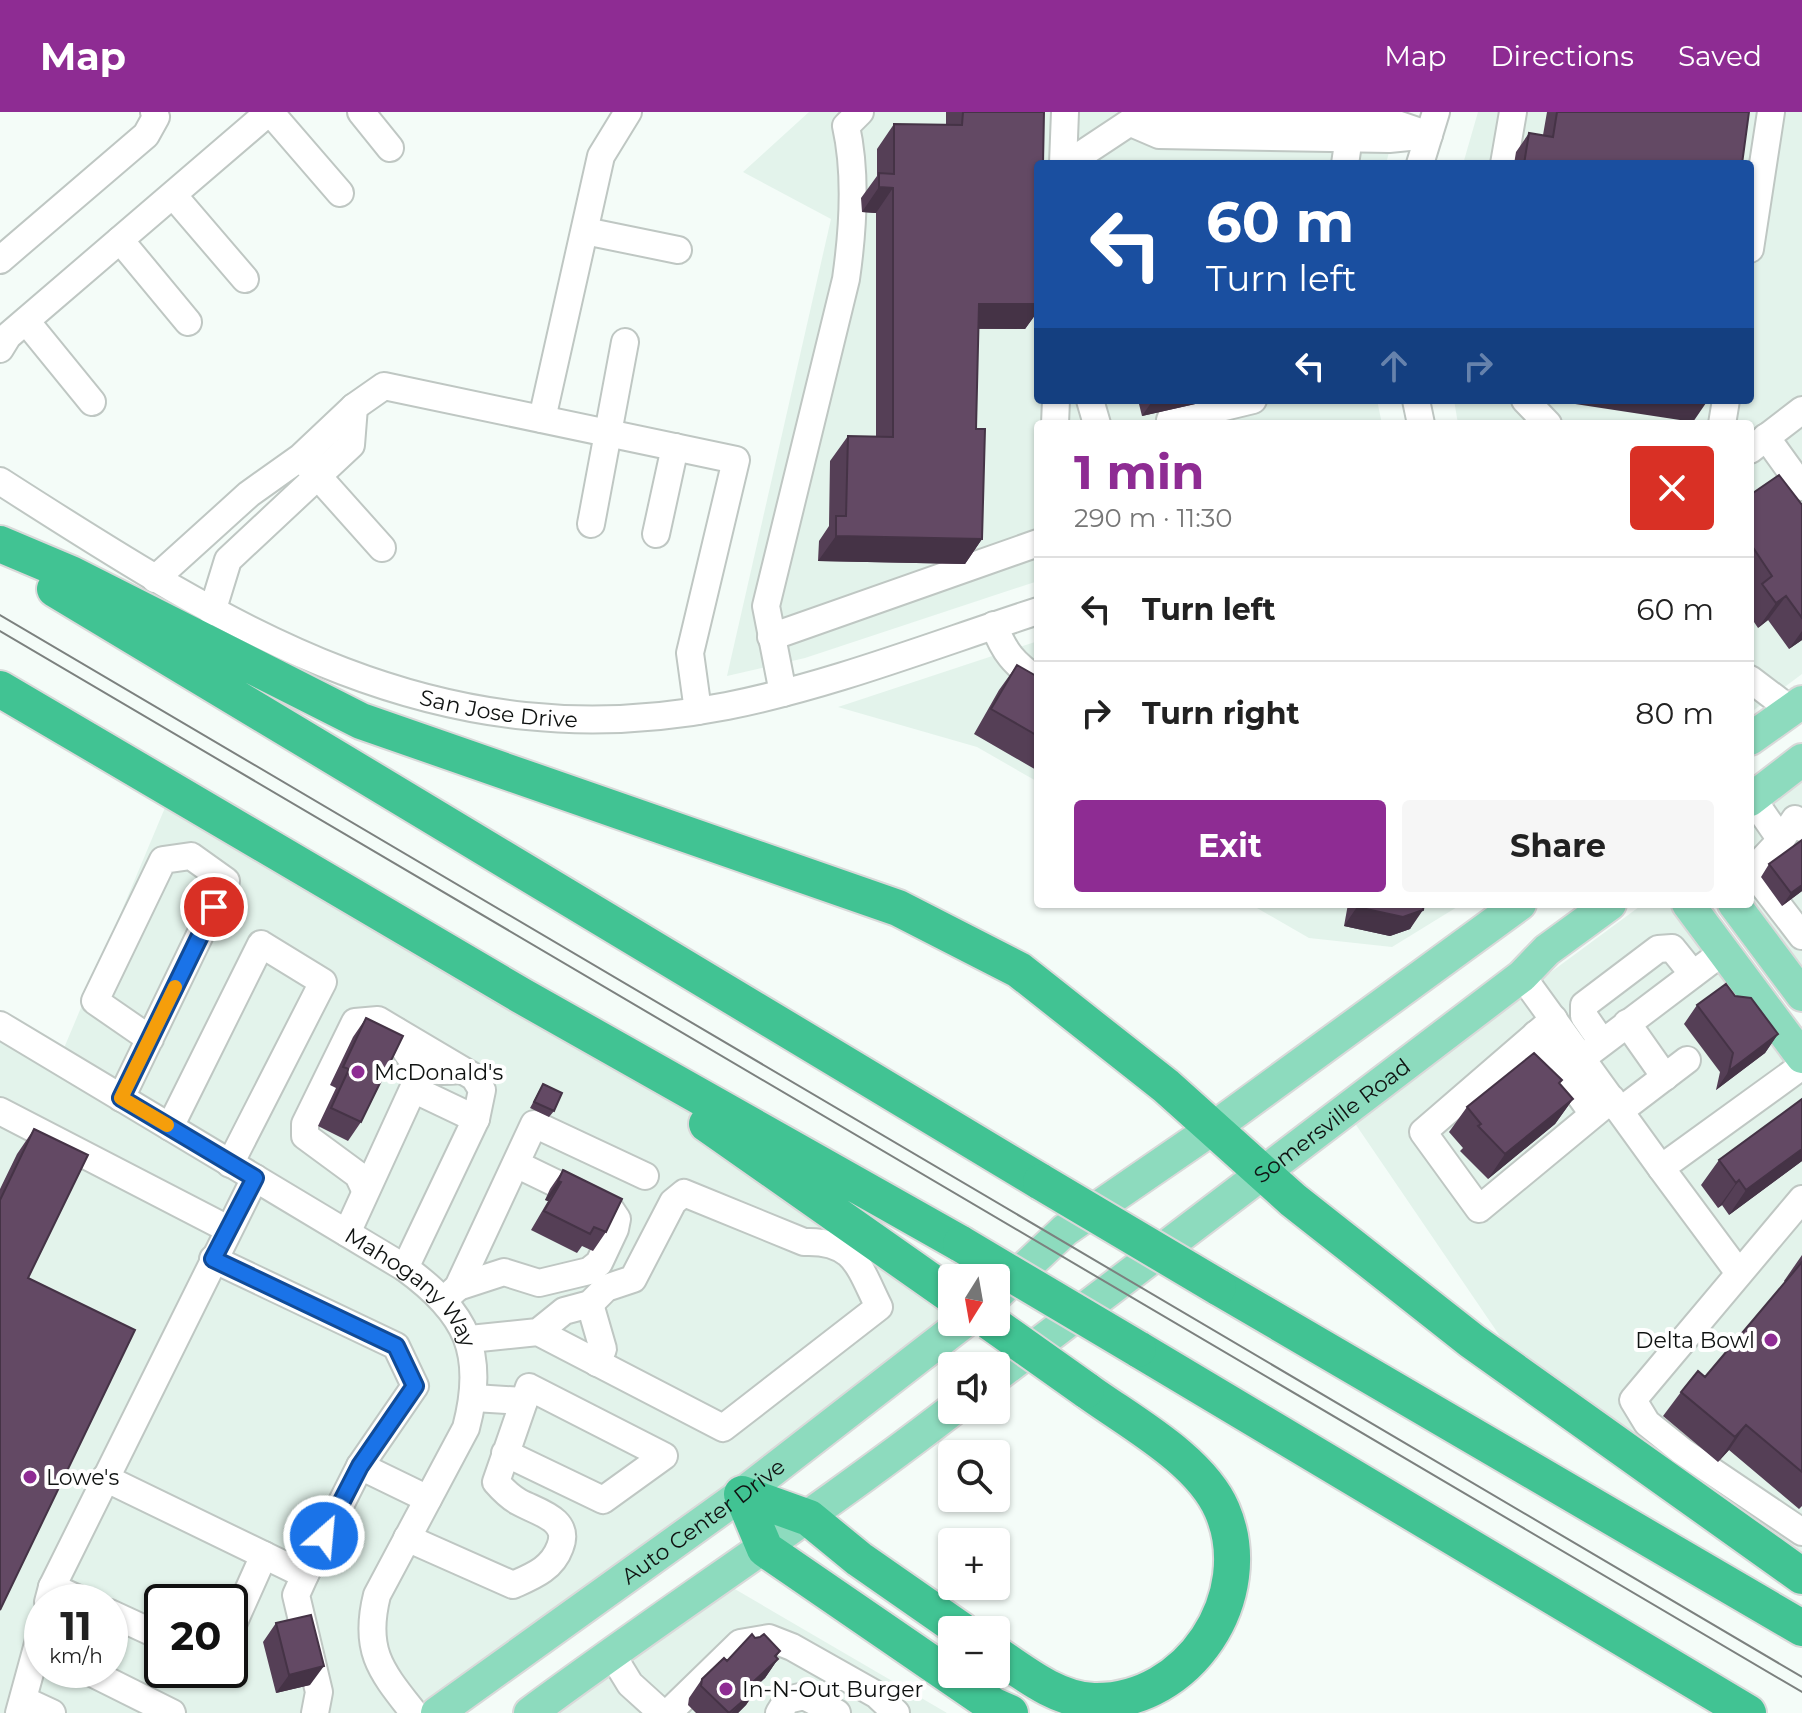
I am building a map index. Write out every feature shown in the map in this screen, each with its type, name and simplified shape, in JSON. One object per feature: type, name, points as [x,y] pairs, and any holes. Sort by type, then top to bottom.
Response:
[{"type":"highway","points":[[0,544],[71,574],[361,721],[898,908],[1019,970],[1166,1086],[1263,1173],[1472,1341],[1802,1576]]},
{"type":"highway","points":[[0,556],[1041,1182],[1802,1628]]},
{"type":"highway","points":[[0,689],[522,996],[961,1244],[1748,1713]]},
{"type":"highway","points":[[522,996],[938,1287]]},
{"type":"highway","points":[[1010,1336],[1194,1468],[1222,1510],[1232,1549],[1226,1595],[1214,1633],[1194,1658],[1162,1684],[1120,1698],[1093,1701],[1064,1694],[1031,1679],[1010,1664]]},
{"type":"highway","points":[[742,1494],[809,1518],[859,1559],[941,1616]]},
{"type":"highway","points":[[742,1494],[765,1549],[994,1706],[1010,1713]]},
{"type":"main road","points":[[1754,736],[1796,706]]},
{"type":"main road","points":[[1754,797],[1802,760]]},
{"type":"main road","name":"Somersville Road","points":[[1010,1365],[1397,1067],[1522,976],[1547,950],[1605,908]]},
{"type":"main road","points":[[1691,908],[1802,1057]]},
{"type":"main road","points":[[1737,908],[1802,995]]},
{"type":"main road","points":[[1010,1282],[1065,1230],[1212,1129],[1503,909]]},
{"type":"main road","name":"Auto Center Drive","points":[[437,1713],[742,1494],[946,1336]]},
{"type":"main road","points":[[530,1713],[611,1653],[809,1518],[938,1421]]},
{"type":"street","points":[[0,260],[146,135],[156,117],[154,112]]},
{"type":"street","points":[[0,349],[8,336],[270,112],[340,193]]},
{"type":"street","points":[[361,112],[390,148]]},
{"type":"street","points":[[542,419],[601,156],[628,112]]},
{"type":"street","points":[[783,693],[766,606],[846,279],[852,239],[850,146],[846,126],[860,112]]},
{"type":"street","points":[[1065,112],[1065,160]]},
{"type":"street","points":[[1505,160],[1513,112]]},
{"type":"street","points":[[1754,223],[1771,112]]},
{"type":"street","points":[[1071,160],[1138,118],[1166,113],[1432,124]]},
{"type":"street","points":[[1138,118],[1159,135],[1349,137],[1432,124]]},
{"type":"street","points":[[1421,160],[1432,124]]},
{"type":"street","points":[[1346,160],[1349,137]]},
{"type":"street","points":[[173,195],[245,279]]},
{"type":"street","points":[[585,231],[678,250]]},
{"type":"street","points":[[120,240],[188,322]]},
{"type":"street","points":[[26,321],[92,402]]},
{"type":"street","points":[[591,524],[625,342]]},
{"type":"street","points":[[155,579],[249,494],[351,445],[354,407],[384,386],[736,460],[690,653],[698,711]]},
{"type":"street","points":[[1170,420],[1236,404]]},
{"type":"street","points":[[1529,404],[1544,420]]},
{"type":"street","points":[[1802,410],[1758,444],[1802,487]]},
{"type":"street","points":[[656,534],[675,447]]},
{"type":"street","points":[[310,467],[382,548]]},
{"type":"street","points":[[212,612],[228,560],[310,467]]},
{"type":"street","name":"San Jose Drive","points":[[0,481],[155,579],[286,649],[359,679],[432,702],[508,716],[586,722],[698,711],[783,693],[1034,612]]},
{"type":"street","points":[[771,637],[1034,544]]},
{"type":"street","points":[[994,625],[1004,652],[1015,665],[1034,677]]},
{"type":"street","points":[[1754,681],[1796,706]]},
{"type":"street","points":[[1754,801],[1795,826],[1754,869]]},
{"type":"street","points":[[121,1098],[150,1039],[226,881],[191,856],[163,860],[95,1001],[150,1039]]},
{"type":"street","points":[[1754,873],[1800,930],[1769,951]]},
{"type":"street","points":[[170,1127],[261,944],[323,982],[230,1164]]},
{"type":"street","points":[[1608,1108],[1584,1016],[1584,1005],[1658,949],[1667,947],[1693,974]]},
{"type":"street","points":[[1593,1050],[1724,951]]},
{"type":"street","points":[[1522,976],[1545,1027],[1608,1108],[1661,1168],[1739,1273]]},
{"type":"street","points":[[365,1190],[358,1175],[305,1136],[305,1124],[355,1022],[378,1020],[474,1077],[482,1090],[476,1119],[405,1268]]},
{"type":"street","points":[[1627,1023],[1665,1077]]},
{"type":"street","name":"Mahogany Way","points":[[0,1025],[451,1293],[470,1339],[474,1398],[466,1428],[377,1595],[371,1618],[372,1648],[381,1672],[414,1713]]},
{"type":"street","points":[[1545,1027],[1593,1050]]},
{"type":"street","points":[[1545,1027],[1423,1132],[1479,1209],[1608,1108],[1665,1077],[1687,1060]]},
{"type":"street","points":[[1661,1168],[1802,1066]]},
{"type":"street","points":[[347,1233],[413,1089],[476,1119]]},
{"type":"street","points":[[0,1111],[228,1229]]},
{"type":"street","points":[[451,1293],[534,1124],[645,1176]]},
{"type":"street","points":[[451,1293],[504,1272],[539,1283],[589,1271],[599,1263],[615,1229],[617,1219],[611,1210],[516,1164]]},
{"type":"street","points":[[55,1584],[255,1178]]},
{"type":"street","points":[[470,1339],[538,1332],[564,1311],[590,1304],[606,1288],[633,1279],[673,1202],[684,1193],[804,1242],[824,1241],[852,1253],[879,1307],[723,1428],[538,1332]]},
{"type":"street","points":[[1802,1199],[1633,1400],[1647,1423],[1682,1451],[1802,1532]]},
{"type":"street","points":[[213,1259],[396,1346],[415,1386],[360,1466],[296,1595],[319,1692],[315,1713]]},
{"type":"street","points":[[590,1304],[603,1349],[597,1363]]},
{"type":"street","points":[[407,1538],[513,1585],[539,1574],[557,1557],[563,1541],[560,1527],[545,1513],[522,1504],[496,1482],[505,1453],[529,1387],[664,1456],[603,1500],[505,1453]]},
{"type":"street","points":[[474,1398],[524,1401]]},
{"type":"street","points":[[360,1466],[428,1499]]},
{"type":"street","points":[[105,1478],[305,1575]]},
{"type":"street","points":[[248,1591],[264,1555]]},
{"type":"street","points":[[611,1653],[630,1684],[661,1713],[740,1643],[769,1638],[792,1647],[877,1695],[896,1713]]},
{"type":"street","points":[[122,1688],[172,1713]]},
{"type":"street","points":[[779,1713],[787,1700],[804,1696],[837,1713]]},
{"type":"street","points":[[22,1706],[52,1713]]},
{"type":"shaded area","points":[[809,112],[1399,112],[1387,160],[1034,160],[1034,404],[1378,404],[1381,420],[1034,420],[1034,582],[805,658],[727,676],[831,219],[743,172]]},
{"type":"shaded area","points":[[1478,112],[1802,112],[1802,674],[1754,710],[1754,420],[1457,420],[1455,404],[1754,404],[1754,160],[1464,160]]},
{"type":"shaded area","points":[[1034,642],[1034,780],[977,747],[838,707]]},
{"type":"shaded area","points":[[1802,760],[1802,995],[1752,908],[1754,797]]},
{"type":"shaded area","points":[[172,791],[522,996],[938,1286],[938,1333],[437,1713],[0,1713],[0,1025],[59,1060]]},
{"type":"shaded area","points":[[1257,908],[1455,908],[1392,947],[1309,938]]},
{"type":"shaded area","points":[[1638,908],[1680,908],[1802,1068],[1802,1558],[1506,1345],[1352,1119]]},
{"type":"shaded area","points":[[733,1588],[947,1713],[547,1713]]},
{"type":"building","points":[[963,112],[1044,112],[1043,160],[1034,160],[1034,304],[979,304],[976,429],[985,429],[982,539],[836,536],[836,516],[846,516],[848,436],[893,437],[893,188],[879,187],[879,173],[894,174],[894,124],[962,125]]},
{"type":"building","points":[[1557,112],[1749,112],[1743,160],[1525,160],[1529,133],[1553,137]]},
{"type":"building","points":[[1779,475],[1802,505],[1802,618],[1786,596],[1776,603],[1762,584],[1772,576],[1754,549],[1754,492]]},
{"type":"building","points":[[1017,665],[1034,675],[1034,734],[991,709]]},
{"type":"building","points":[[1802,840],[1802,885],[1791,893],[1769,864]]},
{"type":"building","points":[[1362,908],[1423,908],[1403,917]]},
{"type":"building","points":[[1726,984],[1735,996],[1751,998],[1778,1034],[1729,1071],[1733,1053],[1697,1005]]},
{"type":"building","points":[[366,1018],[403,1036],[361,1122],[331,1108],[349,1069],[343,1067]]},
{"type":"building","points":[[1534,1053],[1562,1080],[1559,1083],[1573,1099],[1505,1154],[1478,1126],[1481,1124],[1467,1107]]},
{"type":"building","points":[[543,1084],[562,1093],[554,1111],[534,1102]]},
{"type":"building","points":[[1802,1099],[1802,1149],[1746,1190],[1739,1180],[1736,1183],[1719,1160]]},
{"type":"building","name":"Lowe's","points":[[34,1129],[88,1155],[28,1278],[135,1330],[0,1610],[0,1200]]},
{"type":"building","points":[[563,1170],[622,1199],[606,1232],[594,1227],[590,1234],[544,1211],[561,1182],[558,1181]]},
{"type":"building","name":"Delta Bowl","points":[[1802,1262],[1802,1472],[1746,1425],[1735,1437],[1681,1392],[1698,1371],[1705,1377]]},
{"type":"building","points":[[311,1615],[324,1666],[289,1675],[276,1623]]},
{"type":"building","name":"In-N-Out Burger","points":[[752,1634],[755,1638],[764,1634],[780,1651],[775,1656],[778,1659],[754,1681],[759,1687],[729,1713],[701,1686],[702,1679],[724,1658],[727,1661]]},
{"type":"tram line","points":[[0,615],[1802,1677]]},
{"type":"tram line","points":[[0,631],[1802,1692]]},
{"type":"slow traffic","points":[[167,1125],[121,1098],[175,987]]},
{"type":"place","name":"McDonald's","points":[[358,1072]]},
{"type":"place","name":"Delta Bowl","points":[[1771,1340]]},
{"type":"place","name":"Lowe's","points":[[30,1477]]},
{"type":"place","name":"In-N-Out Burger","points":[[726,1689]]},
{"type":"route","points":[[214,907],[121,1098],[255,1178],[213,1259],[396,1346],[415,1386],[360,1466],[324,1536]]}]
